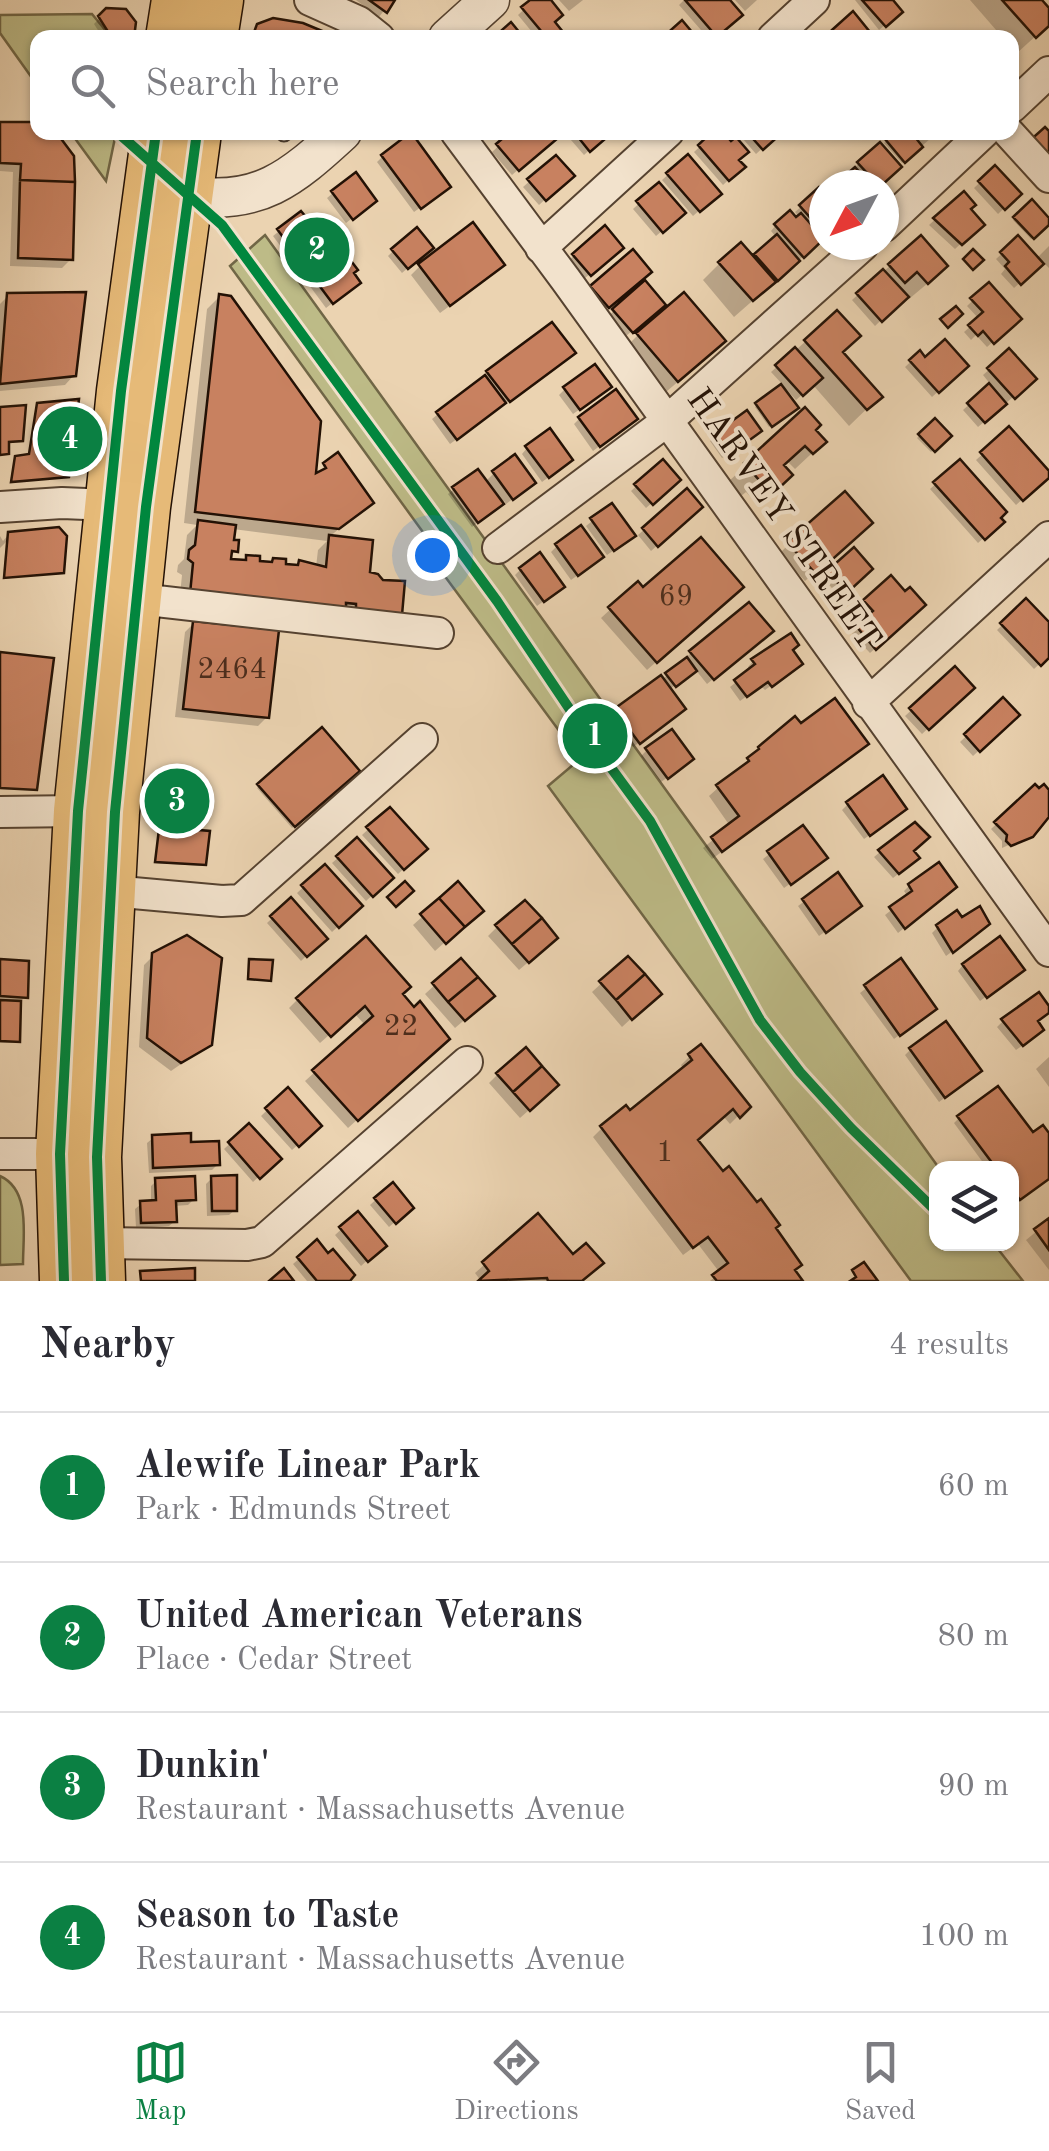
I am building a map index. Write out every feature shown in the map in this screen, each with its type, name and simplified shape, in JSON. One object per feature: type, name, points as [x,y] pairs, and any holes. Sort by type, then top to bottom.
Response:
[{"type":"main road","points":[[171,30],[176,0]]},
{"type":"main road","points":[[213,30],[219,0]]},
{"type":"main road","points":[[82,1262],[78,1156],[96,812],[128,506],[167,192],[157,140]]},
{"type":"main road","points":[[167,192],[194,140]]},
{"type":"street","points":[[310,0],[369,30]]},
{"type":"street","points":[[457,30],[490,0]]},
{"type":"street","points":[[781,30],[814,0]]},
{"type":"street","points":[[1019,100],[1049,72]]},
{"type":"street","points":[[167,192],[209,200],[232,198],[277,185],[333,140]]},
{"type":"street","name":"HARVEY STREET","points":[[462,140],[1049,950]]},
{"type":"street","points":[[541,248],[659,140]]},
{"type":"street","points":[[899,212],[975,140]]},
{"type":"street","points":[[1015,140],[1049,177]]},
{"type":"street","points":[[498,548],[667,420],[846,260]]},
{"type":"street","points":[[0,508],[62,503],[128,506]]},
{"type":"street","points":[[868,703],[1049,537]]},
{"type":"street","points":[[120,596],[438,633]]},
{"type":"street","points":[[93,890],[241,900],[422,740]]},
{"type":"street","points":[[0,812],[96,812]]},
{"type":"street","points":[[82,1262],[262,1242],[467,1062]]},
{"type":"street","points":[[0,1154],[78,1156]]},
{"type":"shaded area","points":[[92,14],[105,30],[30,30],[30,75],[0,33],[0,15]]},
{"type":"shaded area","points":[[76,140],[115,140],[106,181]]},
{"type":"shaded area","points":[[265,235],[934,1161],[929,1161],[929,1251],[999,1251],[1023,1281],[911,1281],[548,786],[580,759],[424,548],[433,546],[230,266]]},
{"type":"shaded area","points":[[0,1176],[10,1183],[21,1202],[23,1264],[0,1265]]},
{"type":"building","points":[[369,0],[395,0],[387,13]]},
{"type":"building","points":[[530,0],[551,0],[563,15],[555,22],[561,30],[540,30],[521,7]]},
{"type":"building","points":[[685,0],[730,0],[743,15],[725,30],[711,30]]},
{"type":"building","points":[[862,0],[893,0],[903,12],[886,27]]},
{"type":"building","points":[[1002,0],[1042,0],[1049,8],[1049,26],[1036,38]]},
{"type":"building","points":[[106,8],[126,9],[136,22],[135,30],[107,30],[98,16]]},
{"type":"building","points":[[853,11],[868,30],[832,30]]},
{"type":"building","points":[[273,18],[320,30],[255,30],[257,24]]},
{"type":"building","points":[[682,20],[690,30],[671,30]]},
{"type":"building","points":[[0,122],[30,122],[30,140],[62,140],[74,156],[75,182],[20,180],[21,164],[0,163]]},
{"type":"building","points":[[1045,127],[1049,131],[1049,167],[1027,143]]},
{"type":"building","points":[[401,140],[417,140],[451,187],[421,209],[381,155]]},
{"type":"building","points":[[501,140],[556,140],[519,171],[496,144]]},
{"type":"building","points":[[580,140],[604,140],[590,152]]},
{"type":"building","points":[[703,140],[739,140],[749,152],[739,160],[746,167],[729,181],[698,145]]},
{"type":"building","points":[[754,140],[774,140],[763,150]]},
{"type":"building","points":[[886,140],[917,140],[923,147],[905,163]]},
{"type":"building","points":[[880,142],[902,167],[864,170],[857,162]]},
{"type":"building","points":[[688,154],[722,194],[700,212],[666,173]]},
{"type":"building","points":[[556,155],[575,176],[546,201],[527,179]]},
{"type":"building","points":[[995,165],[1022,194],[1005,210],[978,181]]},
{"type":"building","points":[[356,172],[377,201],[353,220],[331,191]]},
{"type":"building","points":[[20,180],[75,182],[73,260],[18,258]]},
{"type":"building","points":[[659,182],[686,213],[663,233],[636,201]]},
{"type":"building","points":[[964,191],[976,205],[971,209],[985,225],[962,245],[933,218]]},
{"type":"building","points":[[809,196],[809,216],[799,205]]},
{"type":"building","points":[[1032,199],[1049,218],[1049,225],[1034,239],[1013,217]]},
{"type":"building","points":[[790,210],[796,217],[801,213],[809,222],[809,253],[804,258],[774,224]]},
{"type":"building","points":[[301,211],[312,224],[319,219],[358,270],[354,273],[361,283],[333,304],[277,229]]},
{"type":"building","points":[[473,222],[505,265],[450,306],[418,264]]},
{"type":"building","points":[[605,225],[624,248],[591,276],[572,254]]},
{"type":"building","points":[[417,227],[434,248],[408,269],[391,249]]},
{"type":"building","points":[[777,234],[800,261],[778,281],[754,254]]},
{"type":"building","points":[[921,235],[948,266],[928,284],[917,272],[905,283],[888,264],[899,260],[899,254]]},
{"type":"building","points":[[1018,235],[1044,264],[1021,285],[1005,266],[1009,262],[1000,252]]},
{"type":"building","points":[[741,242],[776,282],[753,301],[718,262]]},
{"type":"building","points":[[633,249],[652,272],[609,308],[590,286]]},
{"type":"building","points":[[973,249],[984,260],[973,270],[963,259]]},
{"type":"building","points":[[883,269],[909,297],[882,322],[856,293]]},
{"type":"building","points":[[645,280],[666,305],[633,333],[612,309]]},
{"type":"building","points":[[989,282],[1022,319],[994,344],[983,331],[978,336],[968,325],[983,312],[970,298]]},
{"type":"building","points":[[86,292],[76,376],[0,384],[7,293]]},
{"type":"building","points":[[684,292],[726,341],[678,382],[636,333]]},
{"type":"building","points":[[219,294],[231,296],[321,421],[316,473],[326,468],[323,463],[338,452],[374,503],[339,529],[195,512]]},
{"type":"building","points":[[956,306],[963,314],[948,328],[940,319]]},
{"type":"building","points":[[837,310],[861,336],[843,352],[883,397],[867,410],[804,340]]},
{"type":"building","points":[[552,322],[576,353],[510,402],[486,371]]},
{"type":"building","points":[[945,339],[969,366],[939,393],[909,360],[920,350],[925,357]]},
{"type":"building","points":[[795,347],[823,378],[803,396],[775,365]]},
{"type":"building","points":[[1009,348],[1037,379],[1015,399],[987,368]]},
{"type":"building","points":[[595,364],[612,387],[580,410],[563,387]]},
{"type":"building","points":[[485,375],[506,403],[457,440],[436,412]]},
{"type":"building","points":[[989,383],[1007,404],[985,423],[967,403]]},
{"type":"building","points":[[781,384],[799,408],[772,427],[755,403]]},
{"type":"building","points":[[616,389],[638,419],[600,447],[578,417]]},
{"type":"building","points":[[79,399],[69,477],[11,482],[15,456],[29,454],[37,403]]},
{"type":"building","points":[[26,405],[23,441],[9,442],[9,454],[0,455],[0,407]]},
{"type":"building","points":[[805,407],[821,425],[816,430],[827,442],[813,454],[805,446],[784,465],[793,475],[777,490],[765,477],[760,481],[744,463]]},
{"type":"building","points":[[747,410],[762,431],[729,455],[714,434]]},
{"type":"building","points":[[935,418],[952,436],[935,452],[918,434]]},
{"type":"building","points":[[1009,426],[1049,471],[1049,478],[1023,501],[980,452]]},
{"type":"building","points":[[550,428],[573,460],[549,478],[525,446]]},
{"type":"building","points":[[515,454],[536,483],[513,500],[492,471]]},
{"type":"building","points":[[663,459],[681,480],[653,505],[634,484]]},
{"type":"building","points":[[960,459],[1007,512],[1001,518],[1005,522],[985,540],[933,482]]},
{"type":"building","points":[[478,469],[504,504],[478,523],[452,487]]},
{"type":"building","points":[[687,488],[703,507],[658,547],[642,528]]},
{"type":"building","points":[[845,491],[873,523],[816,574],[787,542]]},
{"type":"building","points":[[612,503],[636,536],[614,551],[590,518]]},
{"type":"building","points":[[198,520],[236,525],[234,540],[239,540],[238,552],[232,551],[231,559],[260,556],[260,561],[286,559],[286,564],[298,565],[299,560],[326,567],[329,535],[373,540],[370,572],[383,580],[405,581],[402,615],[356,610],[356,604],[346,603],[346,609],[190,594],[193,563],[188,559],[189,550],[195,545]]},
{"type":"building","points":[[581,525],[604,557],[578,576],[555,544]]},
{"type":"building","points":[[59,527],[67,536],[64,573],[4,578],[8,532]]},
{"type":"building","points":[[701,537],[744,587],[657,663],[608,607],[638,581],[643,587]]},
{"type":"building","points":[[854,547],[873,569],[847,593],[827,571]]},
{"type":"building","points":[[540,552],[565,587],[544,602],[519,568]]},
{"type":"building","points":[[891,575],[905,591],[910,587],[926,605],[876,650],[856,626],[873,611],[863,600]]},
{"type":"building","points":[[1026,598],[1049,622],[1049,658],[1041,666],[1000,623]]},
{"type":"building","points":[[749,602],[774,631],[714,680],[689,651]]},
{"type":"building","points":[[193,621],[279,630],[269,718],[183,709]]},
{"type":"building","points":[[791,633],[799,645],[793,650],[803,664],[772,687],[768,682],[747,697],[734,680],[755,664],[751,659]]},
{"type":"building","points":[[0,652],[54,658],[37,790],[0,788]]},
{"type":"building","points":[[687,657],[697,671],[676,687],[665,673]]},
{"type":"building","points":[[955,666],[975,688],[929,730],[909,708]]},
{"type":"building","points":[[661,675],[686,709],[640,744],[614,709]]},
{"type":"building","points":[[1003,697],[1020,715],[980,752],[964,734]]},
{"type":"building","points":[[835,698],[869,744],[722,852],[711,837],[739,816],[716,785],[749,761],[747,758],[758,747],[795,716],[801,723]]},
{"type":"building","points":[[322,727],[360,771],[295,827],[257,784]]},
{"type":"building","points":[[672,729],[694,759],[668,779],[645,748]]},
{"type":"building","points":[[166,771],[193,774],[188,829],[210,831],[206,865],[155,862]]},
{"type":"building","points":[[883,775],[907,809],[870,836],[846,802]]},
{"type":"building","points":[[1035,784],[1039,788],[1044,784],[1049,790],[1049,817],[1033,837],[1011,846],[1007,835],[994,822]]},
{"type":"building","points":[[390,807],[428,849],[404,870],[366,827]]},
{"type":"building","points":[[915,822],[930,837],[914,851],[920,858],[899,874],[878,850]]},
{"type":"building","points":[[803,825],[828,858],[791,885],[767,851]]},
{"type":"building","points":[[357,837],[394,878],[373,897],[336,856]]},
{"type":"building","points":[[939,862],[957,887],[905,929],[889,907],[912,891],[908,884]]},
{"type":"building","points":[[325,864],[363,906],[339,928],[301,885]]},
{"type":"building","points":[[838,872],[862,906],[826,933],[802,899]]},
{"type":"building","points":[[405,881],[414,891],[396,907],[387,897]]},
{"type":"building","points":[[458,881],[484,911],[465,927],[439,898]]},
{"type":"building","points":[[291,897],[328,939],[307,957],[270,916]]},
{"type":"building","points":[[439,898],[465,927],[446,944],[420,914]]},
{"type":"building","points":[[525,900],[542,918],[512,944],[495,925]]},
{"type":"building","points":[[980,906],[990,924],[953,953],[936,925],[957,910],[962,917]]},
{"type":"building","points":[[542,918],[558,938],[529,963],[512,944]]},
{"type":"building","points":[[187,935],[222,958],[212,1045],[181,1063],[147,1038],[152,953]]},
{"type":"building","points":[[366,936],[411,987],[403,994],[414,1007],[420,1001],[450,1039],[358,1121],[312,1070],[373,1016],[365,1006],[331,1037],[296,998]]},
{"type":"building","points":[[1000,936],[1025,970],[987,998],[962,964]]},
{"type":"building","points":[[628,956],[645,974],[616,1000],[599,981]]},
{"type":"building","points":[[461,958],[478,977],[448,1002],[432,983]]},
{"type":"building","points":[[901,958],[937,1009],[900,1036],[864,985]]},
{"type":"building","points":[[0,959],[29,961],[28,998],[0,996]]},
{"type":"building","points":[[249,959],[273,960],[271,981],[248,979]]},
{"type":"building","points":[[645,974],[662,994],[632,1020],[616,1000]]},
{"type":"building","points":[[478,977],[495,996],[465,1021],[448,1002]]},
{"type":"building","points":[[1039,992],[1049,1006],[1049,1013],[1038,1021],[1044,1030],[1023,1046],[1001,1019]]},
{"type":"building","points":[[0,1000],[21,1001],[20,1042],[0,1041]]},
{"type":"building","points":[[946,1021],[982,1071],[945,1098],[909,1048]]},
{"type":"building","points":[[701,1044],[751,1107],[740,1118],[733,1109],[698,1140],[723,1171],[729,1166],[757,1202],[761,1199],[802,1265],[795,1270],[803,1281],[717,1281],[712,1275],[728,1263],[708,1237],[693,1248],[600,1126],[626,1105],[630,1110],[692,1060],[688,1054]]},
{"type":"building","points":[[526,1047],[542,1066],[513,1092],[496,1073]]},
{"type":"building","points":[[542,1066],[559,1085],[530,1111],[513,1092]]},
{"type":"building","points":[[998,1086],[1033,1132],[1043,1125],[1049,1133],[1049,1179],[1020,1200],[1019,1161],[991,1161],[957,1116]]},
{"type":"building","points":[[288,1087],[322,1126],[299,1147],[265,1108]]},
{"type":"building","points":[[249,1123],[282,1159],[260,1179],[228,1142]]},
{"type":"building","points":[[191,1133],[191,1142],[219,1141],[220,1165],[153,1168],[152,1135]]},
{"type":"building","points":[[237,1175],[237,1211],[212,1211],[211,1176]]},
{"type":"building","points":[[195,1176],[196,1200],[176,1201],[177,1222],[141,1223],[140,1201],[156,1200],[155,1178]]},
{"type":"building","points":[[393,1182],[414,1208],[396,1224],[374,1198]]},
{"type":"building","points":[[358,1211],[387,1246],[368,1262],[339,1227]]},
{"type":"building","points":[[538,1213],[573,1254],[586,1243],[604,1263],[582,1281],[478,1281],[489,1271],[482,1262]]},
{"type":"building","points":[[1049,1218],[1049,1250],[1034,1229]]},
{"type":"building","points":[[317,1239],[328,1253],[333,1249],[355,1275],[350,1281],[317,1281],[297,1257]]},
{"type":"building","points":[[864,1262],[878,1281],[850,1281],[856,1277],[852,1270]]},
{"type":"building","points":[[195,1268],[195,1281],[141,1281],[140,1271]]},
{"type":"building","points":[[284,1268],[294,1281],[269,1281]]},
{"type":"cycle path","points":[[126,140],[222,225],[497,601],[650,821],[760,1020],[851,1128],[929,1204]]},
{"type":"cycle path","points":[[64,1281],[60,1154],[78,811],[121,391],[155,140]]},
{"type":"cycle path","points":[[101,1281],[97,1157],[115,812],[146,507],[196,140]]},
{"type":"place","name":"United American Veterans","points":[[317,250]]},
{"type":"place","name":"Season to Taste","points":[[70,439]]},
{"type":"place","name":"Alewife Linear Park","points":[[595,736]]},
{"type":"place","name":"Dunkin'","points":[[177,801]]}]
